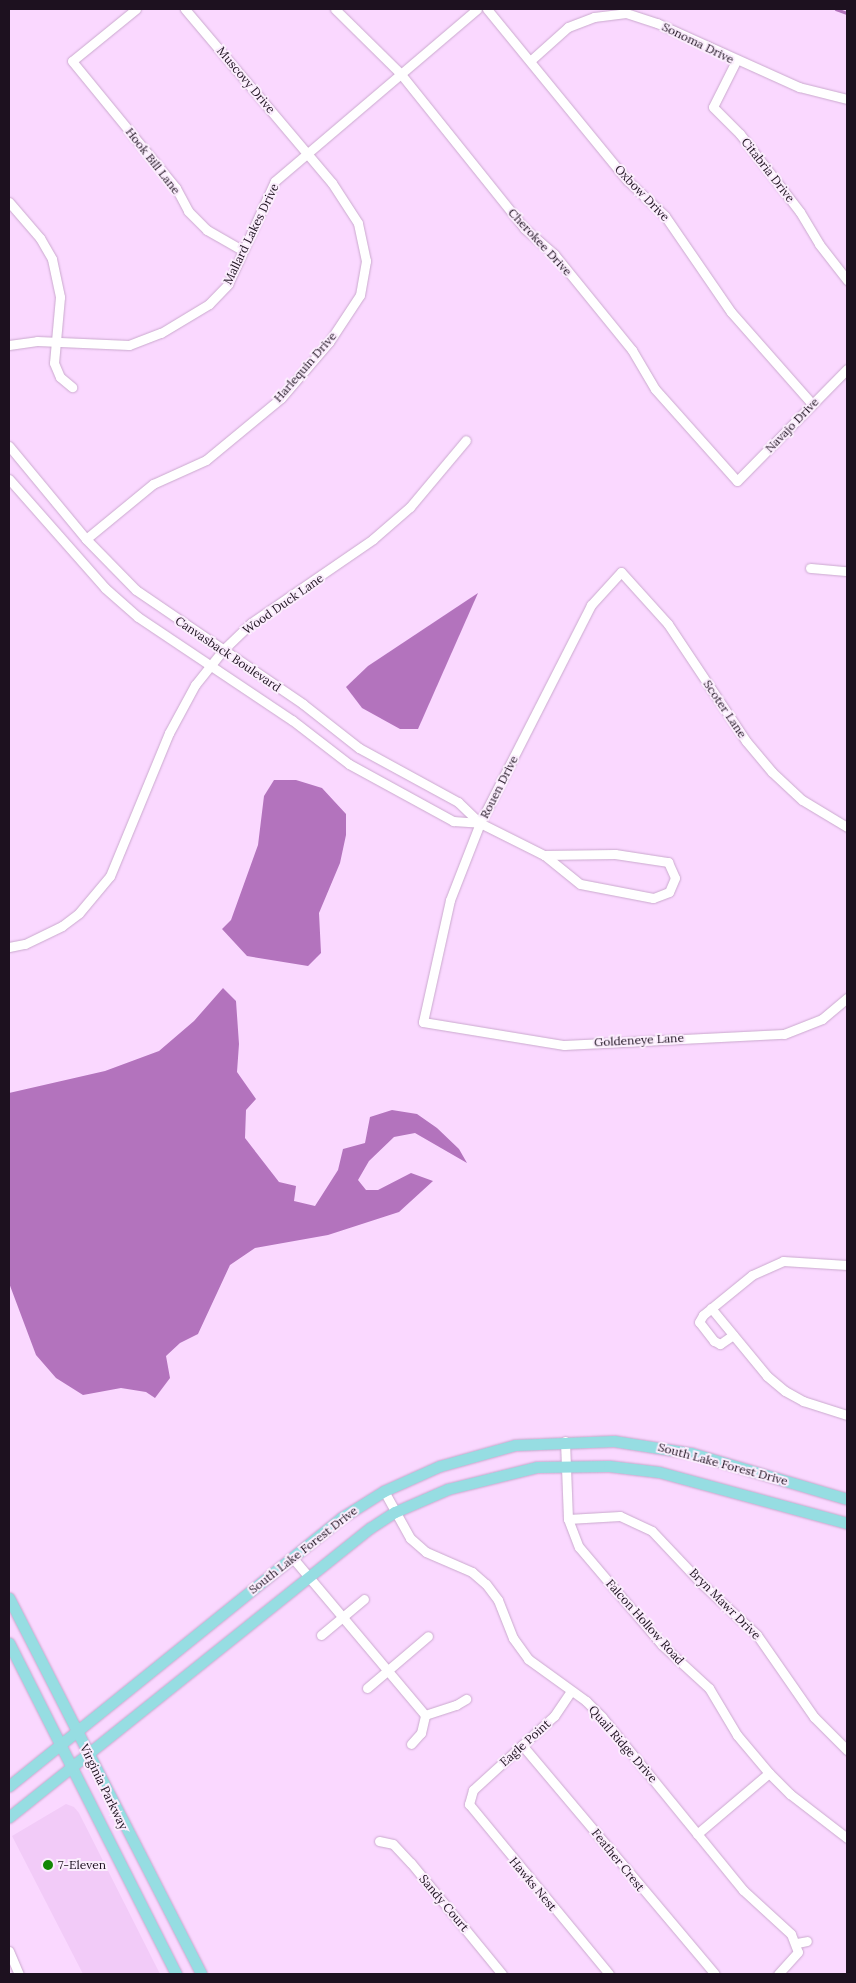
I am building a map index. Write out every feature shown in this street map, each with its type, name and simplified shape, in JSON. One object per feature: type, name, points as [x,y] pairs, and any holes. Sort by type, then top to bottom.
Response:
[{"type":"main road","name":"South Lake Forest Drive","points":[[9,1786],[61,1742],[341,1518],[384,1491],[440,1466],[515,1445],[565,1440],[614,1440],[669,1448],[847,1499]]},
{"type":"main road","name":"South Lake Forest Drive","points":[[9,1816],[309,1577],[395,1512],[448,1488],[537,1467],[609,1466],[660,1472],[847,1523]]},
{"type":"main road","name":"Virginia Parkway","points":[[9,1598],[200,1974]]},
{"type":"main road","name":"Virginia Parkway","points":[[9,1643],[61,1742],[175,1971]]},
{"type":"main road","points":[[175,1971],[193,1958]]},
{"type":"street","name":"Hook Bill Lane","points":[[136,9],[72,61],[176,188],[188,211],[207,230],[242,250]]},
{"type":"street","name":"Muscovy Drive","points":[[184,9],[307,152]]},
{"type":"street","name":"Cherokee Drive","points":[[336,9],[400,73],[524,228],[554,254],[605,315],[655,389],[737,481]]},
{"type":"street","name":"Mallard Lakes Drive","points":[[9,346],[36,341],[129,345],[161,333],[209,304],[228,284],[242,250],[275,182],[307,152],[477,9]]},
{"type":"street","name":"Oxbow Drive","points":[[488,9],[628,181],[665,216],[731,312],[812,404]]},
{"type":"street","name":"Sonoma Drive","points":[[530,61],[568,27],[594,17],[626,13],[657,23],[736,61],[799,87],[847,99]]},
{"type":"street","name":"Citabria Drive","points":[[736,61],[713,107],[746,141],[847,280]]},
{"type":"street","name":"Harlequin Drive","points":[[86,539],[153,484],[206,460],[281,398],[329,342],[360,296],[366,261],[358,223],[332,183],[307,152]]},
{"type":"street","points":[[9,202],[40,238],[52,259],[60,297],[54,364],[60,378],[72,387]]},
{"type":"street","name":"Navajo Drive","points":[[737,481],[847,369]]},
{"type":"street","name":"Wood Duck Lane","points":[[9,947],[25,944],[62,926],[79,913],[110,876],[169,733],[210,664],[251,623],[373,539],[410,507],[466,440]]},
{"type":"street","name":"Canvasback Boulevard","points":[[9,446],[86,539],[119,574],[149,601],[303,704],[359,748],[458,802],[480,823],[544,855],[580,884],[652,898],[669,892],[675,878],[668,862],[615,854],[544,855]]},
{"type":"street","name":"Canvasback Boulevard","points":[[9,479],[105,588],[138,617],[292,720],[349,764],[453,820],[480,823]]},
{"type":"street","points":[[810,568],[847,571]]},
{"type":"street","name":"Rouen Drive","points":[[423,1022],[450,900],[480,823],[591,605],[621,572]]},
{"type":"street","name":"Scoter Lane","points":[[621,572],[668,624],[746,741],[772,772],[802,800],[847,827]]},
{"type":"street","name":"Goldeneye Lane","points":[[423,1022],[564,1045],[784,1034],[822,1019],[847,998]]},
{"type":"street","points":[[733,1335],[720,1344],[702,1330],[699,1322],[711,1308],[767,1266],[800,1260],[847,1265]]},
{"type":"street","points":[[711,1308],[767,1376],[786,1391],[803,1401],[847,1415]]},
{"type":"street","name":"Falcon Hollow Road","points":[[565,1440],[568,1519],[574,1537],[587,1558],[672,1655],[709,1688],[732,1729],[769,1773],[790,1794],[847,1838]]},
{"type":"street","name":"Quail Ridge Drive","points":[[384,1491],[417,1546],[472,1572],[486,1584],[498,1600],[513,1638],[528,1659],[572,1691],[602,1717],[639,1759],[743,1890],[797,1945]]},
{"type":"street","name":"Bryn Mawr Drive","points":[[568,1519],[620,1516],[652,1531],[700,1582],[757,1635],[814,1717],[847,1750]]},
{"type":"street","points":[[292,1557],[425,1715]]},
{"type":"street","points":[[321,1635],[364,1599]]},
{"type":"street","points":[[368,1688],[428,1636]]},
{"type":"street","name":"Eagle Point","points":[[473,1790],[554,1716],[572,1691]]},
{"type":"street","points":[[425,1715],[466,1699]]},
{"type":"street","points":[[411,1744],[421,1733],[425,1715]]},
{"type":"street","name":"Feather Crest","points":[[522,1744],[715,1974]]},
{"type":"street","points":[[697,1834],[769,1773]]},
{"type":"street","name":"Hawks Nest","points":[[473,1790],[470,1797],[471,1809],[609,1974]]},
{"type":"street","name":"Sandy Court","points":[[378,1842],[393,1844],[410,1862],[502,1974]]},
{"type":"street","points":[[778,1974],[795,1958],[797,1945],[807,1942]]},
{"type":"street","points":[[9,1951],[18,1974]]},
{"type":"shaded area","points":[[478,593],[418,729],[400,729],[362,708],[346,687],[368,666]]},
{"type":"shaded area","points":[[274,780],[296,780],[322,788],[346,814],[346,835],[340,863],[319,913],[321,953],[308,966],[247,956],[222,929],[231,920],[258,845],[264,796]]},
{"type":"shaded area","points":[[223,988],[236,1001],[239,1044],[237,1072],[256,1099],[246,1110],[245,1138],[279,1182],[296,1186],[294,1201],[315,1206],[338,1170],[343,1149],[365,1143],[370,1117],[392,1110],[417,1114],[437,1128],[459,1149],[467,1163],[415,1133],[394,1137],[369,1161],[358,1180],[366,1190],[378,1190],[411,1173],[433,1181],[399,1212],[328,1235],[255,1248],[230,1265],[198,1334],[180,1343],[166,1356],[170,1378],[155,1398],[146,1392],[121,1388],[83,1395],[56,1378],[36,1355],[9,1283],[9,1093],[105,1071],[159,1051],[194,1021]]},
{"type":"shaded area","points":[[66,1804],[74,1807],[79,1813],[160,1974],[83,1974],[12,1836]]},
{"type":"waterway","points":[[836,9],[847,13]]},
{"type":"place","name":"7-Eleven","points":[[48,1865]]}]
